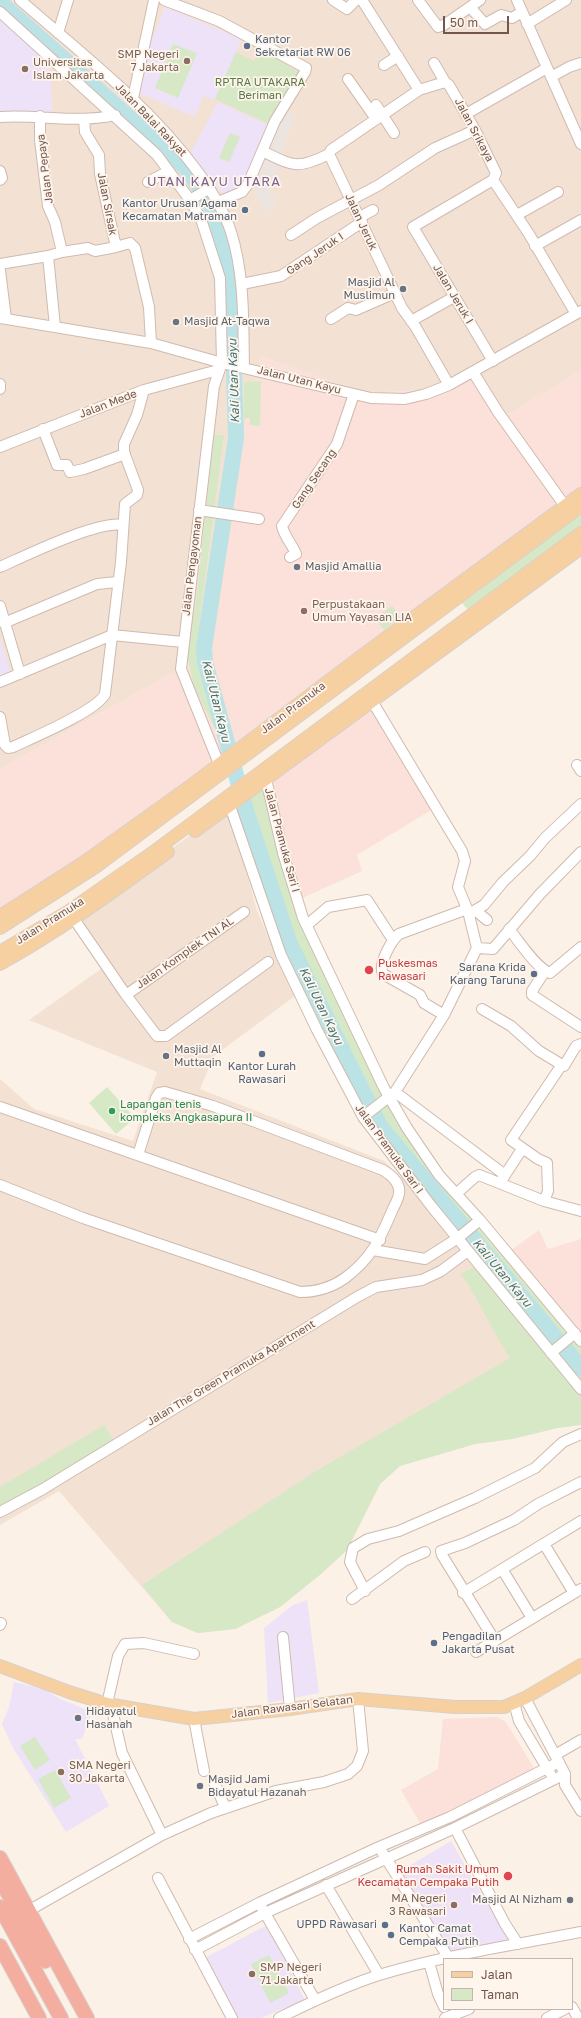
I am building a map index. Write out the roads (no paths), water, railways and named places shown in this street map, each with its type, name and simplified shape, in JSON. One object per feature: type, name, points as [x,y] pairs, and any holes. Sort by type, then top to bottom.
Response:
[{"type":"highway","points":[[0,1858],[87,2018]]},
{"type":"highway","points":[[0,1879],[76,2018]]},
{"type":"highway","points":[[0,1907],[60,2018]]},
{"type":"highway","points":[[0,1946],[39,2018]]},
{"type":"main road","name":"Jalan Pramuka","points":[[3,922],[21,904],[240,755],[428,613],[581,494]]},
{"type":"main road","name":"Jalan Pramuka","points":[[428,613],[581,506]]},
{"type":"main road","name":"Jalan Pramuka","points":[[0,964],[40,942],[72,915],[152,853],[231,802],[291,749],[581,533]]},
{"type":"main road","name":"Jalan Pramuka","points":[[245,789],[266,779],[581,548]]},
{"type":"main road","points":[[289,762],[291,749]]},
{"type":"main road","name":"Jalan Pramuka","points":[[3,922],[97,866],[223,766]]},
{"type":"main road","name":"Jalan Pramuka","points":[[0,952],[72,915]]},
{"type":"main road","name":"Jalan Rawasari Selatan","points":[[0,1666],[69,1692],[109,1704],[194,1719],[290,1709],[358,1699],[455,1707],[509,1705],[525,1698],[581,1665]]},
{"type":"street","name":"Jalan Balai Rakyat","points":[[20,0],[133,98],[185,154],[218,202],[231,231],[242,284],[242,367]]},
{"type":"street","points":[[58,33],[68,0]]},
{"type":"street","points":[[133,98],[154,0]]},
{"type":"street","points":[[164,0],[219,21],[306,68],[275,121],[248,184],[242,192],[218,202]]},
{"type":"street","points":[[333,0],[347,9],[356,0]]},
{"type":"street","points":[[362,0],[419,90]]},
{"type":"street","points":[[418,0],[438,27],[444,25],[480,0]]},
{"type":"street","points":[[516,0],[581,144]]},
{"type":"street","points":[[527,24],[565,0]]},
{"type":"street","points":[[470,7],[485,24],[503,14],[511,18],[522,12]]},
{"type":"street","name":"Jalan Balai Rakyat","points":[[0,12],[157,154],[192,200],[208,238],[220,278],[223,366]]},
{"type":"street","points":[[384,65],[398,56]]},
{"type":"street","name":"Jalan Srikaya","points":[[434,62],[475,130],[496,173],[494,180],[578,313]]},
{"type":"street","points":[[466,114],[549,72],[581,63]]},
{"type":"street","points":[[348,79],[394,133]]},
{"type":"street","points":[[262,151],[280,160],[296,165],[308,164],[329,154],[331,150],[419,90],[445,82]]},
{"type":"street","points":[[376,105],[379,116]]},
{"type":"street","name":"Jalan Balai Rakyat","points":[[0,117],[40,116],[84,119],[102,118],[115,115]]},
{"type":"street","name":"Jalan Pepaya","points":[[40,116],[40,140],[48,206],[55,222],[62,252]]},
{"type":"street","name":"Jalan Sirsak","points":[[84,119],[85,132],[99,155],[100,174],[116,246],[130,244],[135,248],[148,301],[151,343]]},
{"type":"street","points":[[291,236],[317,218],[352,201],[435,148],[475,130]]},
{"type":"street","name":"Jalan Jeruk","points":[[329,154],[402,308],[449,386]]},
{"type":"street","points":[[0,171],[2,178],[0,180]]},
{"type":"street","points":[[148,182],[169,171]]},
{"type":"street","name":"Jalan Jeruk I","points":[[493,361],[413,227],[494,180]]},
{"type":"street","points":[[192,200],[208,189]]},
{"type":"street","points":[[517,215],[558,192]]},
{"type":"street","name":"Gang Jeruk I","points":[[242,284],[282,276],[373,210]]},
{"type":"street","points":[[535,246],[581,220]]},
{"type":"street","points":[[0,264],[48,256],[62,252],[88,248],[95,251],[116,246]]},
{"type":"street","points":[[48,256],[55,327]]},
{"type":"street","points":[[0,270],[3,319]]},
{"type":"street","points":[[331,319],[348,308],[356,310],[395,293]]},
{"type":"street","points":[[411,321],[454,297]]},
{"type":"street","name":"Jalan Utan Kayu","points":[[3,319],[151,343],[223,366],[242,367],[371,398],[406,399],[449,386],[578,313]]},
{"type":"street","name":"Jalan Mede","points":[[0,447],[144,390],[223,366]]},
{"type":"street","name":"Jalan Pengayoman","points":[[223,366],[214,386],[181,669],[223,766]]},
{"type":"street","points":[[473,372],[498,412],[564,506]]},
{"type":"street","points":[[0,384],[0,389]]},
{"type":"street","points":[[0,717],[5,745],[8,748],[42,734],[78,715],[101,700],[105,694],[125,504],[137,495],[138,490],[125,454],[124,444],[137,415],[144,390]]},
{"type":"street","name":"Gang Secang","points":[[290,557],[296,554],[292,543],[283,532],[282,526],[338,444],[354,394]]},
{"type":"street","points":[[43,430],[57,465],[67,465],[70,472],[84,469],[125,454]]},
{"type":"street","points":[[199,510],[259,518]]},
{"type":"street","points":[[0,567],[82,533],[97,528],[123,525]]},
{"type":"street","points":[[4,623],[97,584],[117,582]]},
{"type":"street","points":[[0,606],[20,674]]},
{"type":"street","points":[[0,682],[112,635],[183,642]]},
{"type":"street","points":[[364,1116],[393,1099],[444,1015],[477,948],[470,911],[458,887],[465,861],[462,850],[372,701]]},
{"type":"street","name":"Jalan Pramuka Sari I","points":[[266,779],[283,853],[307,925],[393,1099],[439,1175],[457,1193],[477,1222],[576,1337]]},
{"type":"street","name":"Jalan Pramuka Sari I","points":[[231,802],[281,954],[317,1030],[364,1116],[413,1184],[461,1236],[468,1251],[553,1352],[581,1389]]},
{"type":"street","points":[[444,1015],[424,1003],[420,995],[383,974],[381,969],[393,940],[399,934],[484,905],[503,882],[581,804]]},
{"type":"street","points":[[477,948],[493,949],[540,894],[581,852]]},
{"type":"street","points":[[307,925],[328,907],[367,900],[393,940]]},
{"type":"street","points":[[470,911],[488,920]]},
{"type":"street","name":"Jalan Komplek TNI AL","points":[[126,995],[244,912]]},
{"type":"street","name":"Jalan Komplek TNI AL","points":[[72,915],[126,995],[157,1036],[166,1036],[268,962]]},
{"type":"street","points":[[509,929],[545,971],[552,972],[581,947]]},
{"type":"street","points":[[545,971],[532,991],[532,994],[581,1027]]},
{"type":"street","points":[[482,1009],[511,1026],[540,1051],[564,1066]]},
{"type":"street","points":[[544,1201],[548,1191],[547,1163],[538,1160],[512,1142],[513,1137],[561,1066],[564,1066],[576,1046],[581,1044]]},
{"type":"street","points":[[0,1185],[83,1218],[300,1292],[316,1292],[333,1285],[355,1269],[373,1250],[380,1240],[400,1193],[397,1182],[391,1175],[383,1170],[213,1106],[165,1092],[160,1093],[156,1098],[138,1155]]},
{"type":"street","points":[[393,1099],[502,1179],[544,1201],[581,1211]]},
{"type":"street","points":[[0,1107],[380,1240]]},
{"type":"street","points":[[502,1179],[522,1149]]},
{"type":"street","points":[[457,1193],[475,1176],[479,1175],[502,1179]]},
{"type":"street","points":[[373,1250],[425,1259],[461,1236],[477,1222]]},
{"type":"street","name":"Jalan The Green Pramuka Apartment","points":[[0,1512],[49,1485],[357,1297],[376,1287],[422,1280],[441,1271],[468,1251]]},
{"type":"street","points":[[553,1352],[576,1337]]},
{"type":"street","points":[[365,1591],[350,1562],[353,1548],[368,1540],[399,1531],[475,1498],[535,1468],[563,1442],[581,1434]]},
{"type":"street","points":[[495,1641],[464,1593],[441,1551],[465,1543],[514,1520],[538,1504],[581,1482]]},
{"type":"street","points":[[464,1593],[581,1522]]},
{"type":"street","points":[[476,1652],[577,1591],[544,1544]]},
{"type":"street","points":[[352,1599],[365,1591],[404,1561],[425,1552]]},
{"type":"street","points":[[502,1569],[532,1618]]},
{"type":"street","points":[[283,1637],[290,1709]]},
{"type":"street","points":[[162,1835],[122,1753],[109,1704],[118,1656],[125,1644],[144,1643],[194,1654]]},
{"type":"street","points":[[525,1698],[557,1759],[565,1780],[577,1794],[581,1811]]},
{"type":"street","points":[[28,1911],[162,1835],[225,1807],[276,1791],[324,1782],[348,1774],[357,1766],[363,1751],[358,1699]]},
{"type":"street","points":[[509,1705],[554,1780]]},
{"type":"street","points":[[194,1719],[204,1771]]},
{"type":"street","points":[[189,1939],[259,1903],[379,1847],[450,1817],[547,1769],[581,1740]]},
{"type":"street","points":[[195,1950],[265,1913],[385,1858],[455,1828],[554,1780],[565,1780]]},
{"type":"street","points":[[214,1782],[225,1807]]},
{"type":"street","points":[[455,1828],[518,1944]]},
{"type":"street","points":[[379,1847],[448,1957]]},
{"type":"street","points":[[158,1878],[232,2018]]},
{"type":"street","points":[[326,1885],[379,1976]]},
{"type":"street","points":[[259,1903],[316,2000]]},
{"type":"street","points":[[444,1958],[581,1932]]},
{"type":"street","points":[[279,2018],[316,2000],[379,1976],[443,1958]]},
{"type":"street","points":[[429,1962],[443,2008]]},
{"type":"street","points":[[573,2008],[578,2018]]},
{"type":"street","points":[[445,2013],[463,2010]]},
{"type":"street","points":[[547,2018],[562,2010]]},
{"type":"waterway","name":"Kali Utan Kayu","points":[[0,2],[187,169],[211,205],[231,273],[236,438],[204,648],[205,662],[244,804],[289,942],[380,1126],[581,1368]]},
{"type":"place","name":"Kantor Sekretariat RW 06","points":[[247,46]]},
{"type":"place","name":"SMP Negeri 7 Jakarta","points":[[187,61]]},
{"type":"place","name":"Universitas Islam Jakarta","points":[[25,69]]},
{"type":"place","name":"Kantor Urusan Agama Kecamatan Matraman","points":[[245,210]]},
{"type":"place","name":"Masjid Al Muslimun","points":[[403,289]]},
{"type":"place","name":"Masjid At-Taqwa","points":[[176,322]]},
{"type":"place","name":"Masjid Amallia","points":[[297,567]]},
{"type":"place","name":"Perpustakaan Umum Yayasan LIA","points":[[304,611]]},
{"type":"place","name":"Puskesmas Rawasari","points":[[369,970]]},
{"type":"place","name":"Sarana Krida Karang Taruna","points":[[534,974]]},
{"type":"place","name":"Kantor Lurah Rawasari","points":[[262,1054]]},
{"type":"place","name":"Masjid Al Muttaqin","points":[[166,1056]]},
{"type":"place","name":"Lapangan tenis kompleks Angkasapura II","points":[[112,1111]]},
{"type":"place","name":"Pengadilan Jakarta Pusat","points":[[434,1643]]},
{"type":"place","name":"Hidayatul Hasanah","points":[[78,1718]]},
{"type":"place","name":"SMA Negeri 30 Jakarta","points":[[61,1772]]},
{"type":"place","name":"Masjid Jami Bidayatul Hazanah","points":[[200,1786]]},
{"type":"place","name":"Rumah Sakit Umum Kecamatan Cempaka Putih","points":[[508,1876]]},
{"type":"place","name":"Masjid Al Nizham","points":[[570,1900]]},
{"type":"place","name":"MA Negeri 3 Rawasari","points":[[454,1905]]},
{"type":"place","name":"UPPD Rawasari","points":[[385,1925]]},
{"type":"place","name":"Kantor Camat Cempaka Putih","points":[[391,1935]]},
{"type":"place","name":"SMP Negeri 71 Jakarta","points":[[252,1974]]},
{"type":"district","name":"UTAN KAYU UTARA","points":[[214,182]]},
{"type":"park label","name":"RPTRA UTAKARA Beriman","points":[[260,89]]}]
